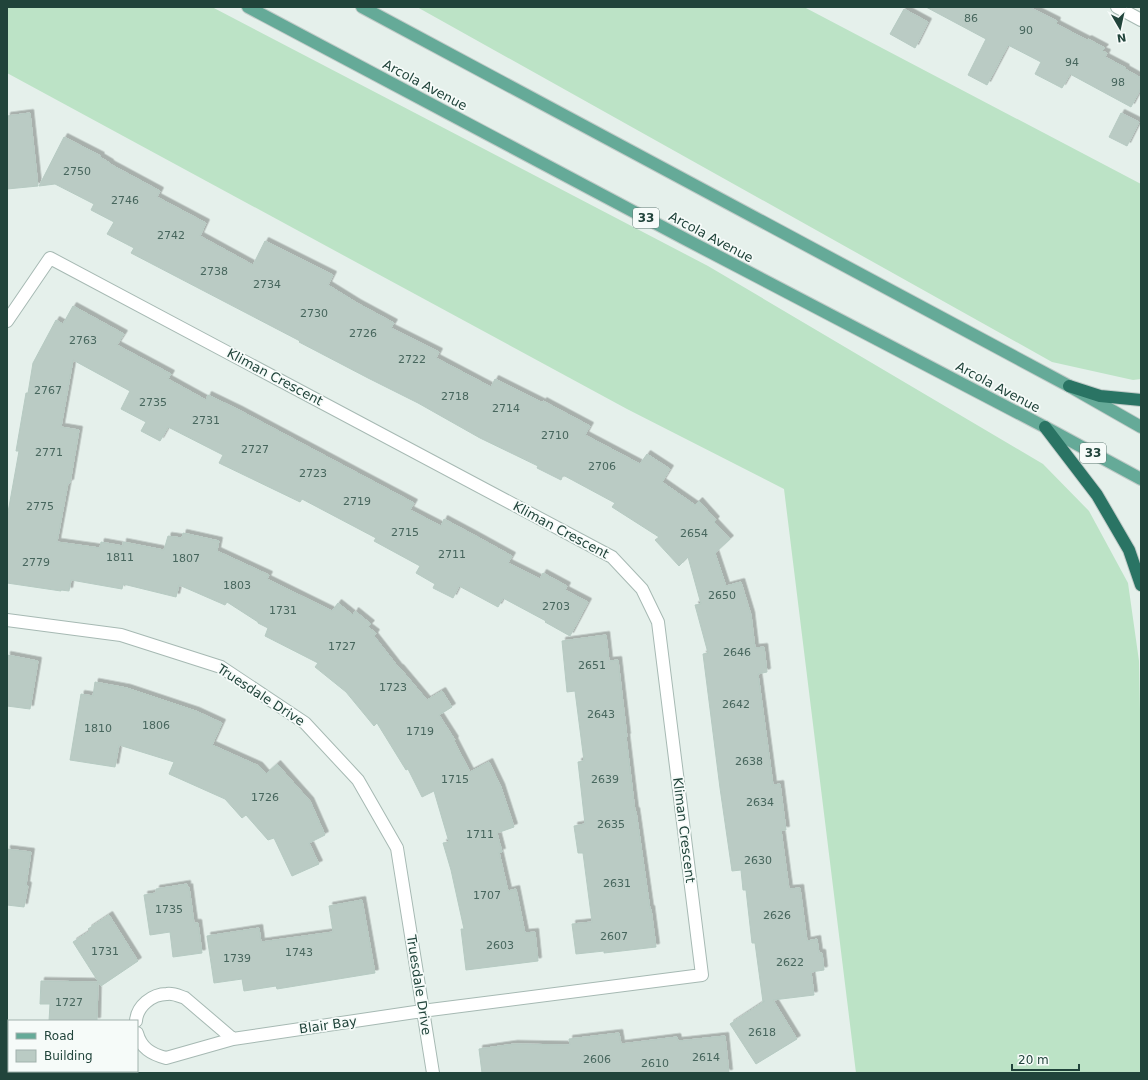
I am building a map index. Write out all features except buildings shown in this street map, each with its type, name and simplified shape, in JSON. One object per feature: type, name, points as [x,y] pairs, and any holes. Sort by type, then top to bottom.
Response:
[{"type":"highway","points":[[1069,386],[1100,396],[1141,400]]},
{"type":"highway","points":[[1045,427],[1097,495],[1129,550],[1141,585]]},
{"type":"main road","name":"Arcola Avenue","points":[[248,7],[1141,479]]},
{"type":"main road","points":[[362,7],[1069,386],[1141,427]]},
{"type":"street","points":[[1117,7],[1141,20]]},
{"type":"street","name":"Kliman Crescent","points":[[7,321],[50,258],[612,557],[642,589],[658,622],[702,974],[422,1011]]},
{"type":"street","name":"Truesdale Drive","points":[[7,620],[121,635],[221,667],[305,723],[358,780],[397,848],[433,1073]]},
{"type":"street","points":[[136,1020],[141,1008],[147,1001],[161,994],[176,994],[185,998],[234,1039]]},
{"type":"street","name":"Blair Bay","points":[[138,1036],[146,1049],[155,1055],[166,1058],[234,1039],[422,1011]]},
{"type":"green space","points":[[7,7],[212,7],[708,266],[1043,464],[1089,511],[1128,583],[1139,661],[1141,759],[1141,1073],[856,1073],[784,489],[627,409],[7,73]]},
{"type":"green space","points":[[417,7],[804,7],[1141,184],[1141,379],[1133,380],[1052,362]]}]
